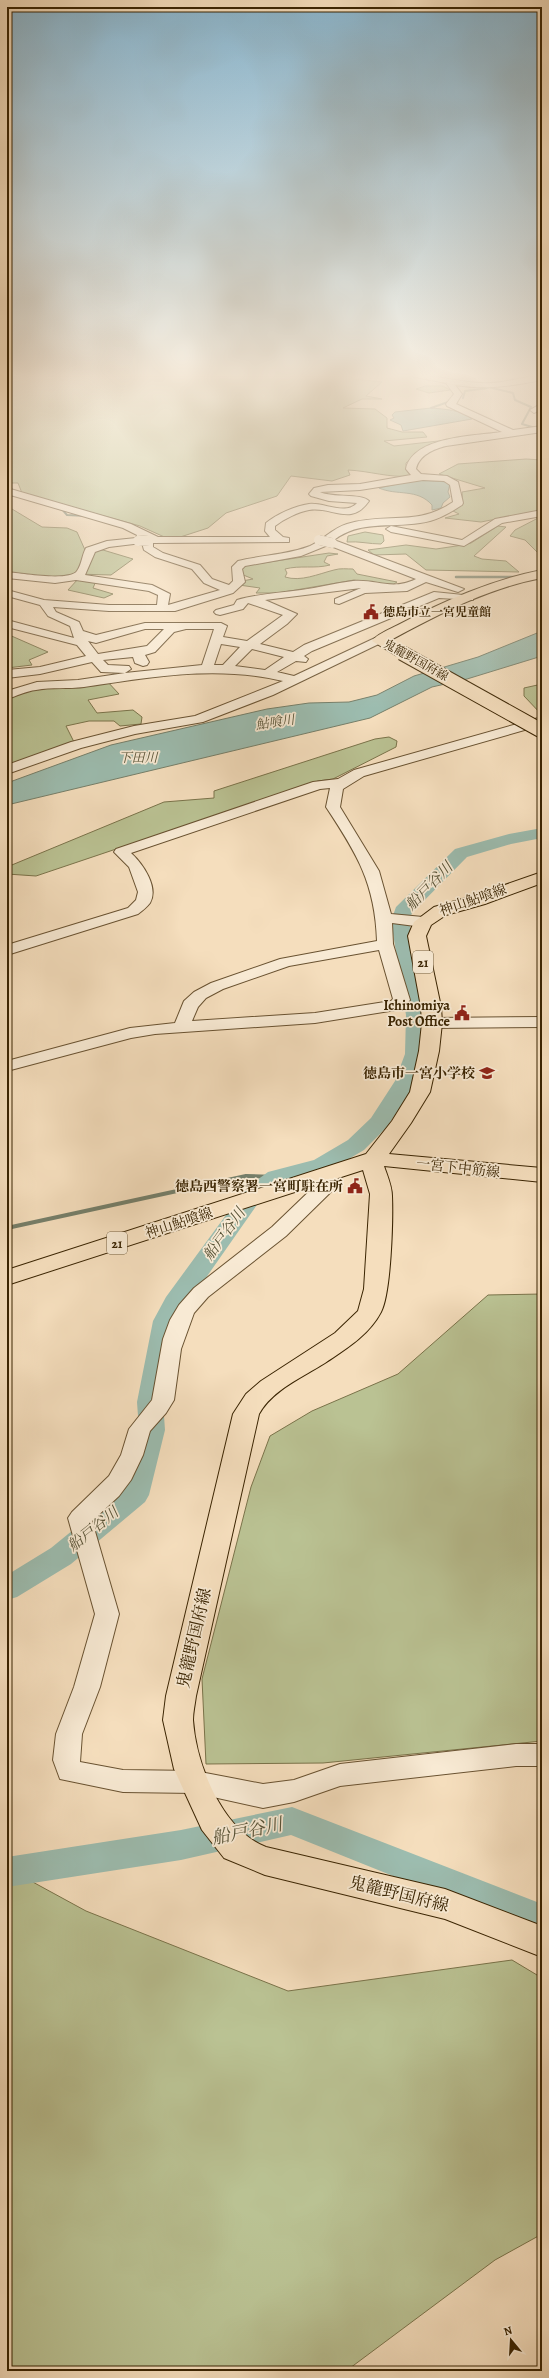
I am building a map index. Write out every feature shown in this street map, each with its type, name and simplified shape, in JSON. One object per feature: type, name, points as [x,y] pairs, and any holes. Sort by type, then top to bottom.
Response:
[{"type":"main road","name":"鬼籠野国府線","points":[[379,641],[472,596],[531,576]]},
{"type":"main road","name":"鬼籠野国府線","points":[[379,641],[542,731]]},
{"type":"main road","name":"神山鮎喰線","points":[[7,1278],[227,1208],[374,1159],[401,1123],[420,1092],[430,1051],[432,1023],[417,936],[403,919],[440,911],[479,900],[542,877]]},
{"type":"main road","name":"鬼籠野国府線","points":[[374,1159],[373,1166],[381,1194],[376,1289],[373,1303],[366,1317],[353,1332],[274,1383],[256,1398],[246,1414],[239,1434],[181,1696],[178,1719],[182,1742],[195,1782],[208,1812],[232,1845],[265,1861],[445,1904],[501,1924],[542,1942]]},
{"type":"main road","name":"一宮下中筋線","points":[[374,1159],[542,1175]]},
{"type":"street","points":[[280,540],[270,531],[270,525],[276,520],[310,507],[349,512],[362,505],[364,501],[321,497],[314,494],[317,490],[350,487]]},
{"type":"street","points":[[7,594],[44,603],[109,608],[175,608],[197,602],[229,590],[239,582],[236,572],[238,566],[242,563],[315,548],[330,539],[338,530],[364,523],[432,520],[458,503],[454,487]]},
{"type":"street","points":[[7,491],[71,508],[131,528],[148,540]]},
{"type":"street","points":[[347,547],[345,536],[352,531],[381,528],[464,543],[499,521],[542,513]]},
{"type":"street","points":[[131,528],[126,530],[148,542],[148,548],[159,555],[196,567],[208,581],[229,590]]},
{"type":"street","points":[[344,528],[338,538],[347,547]]},
{"type":"street","points":[[76,576],[83,569],[90,550],[107,544],[148,540],[293,540]]},
{"type":"street","points":[[307,540],[319,540],[347,547],[424,579],[472,596]]},
{"type":"street","points":[[7,575],[57,579],[76,576],[152,588],[164,594],[162,608]]},
{"type":"street","points":[[339,601],[350,594],[364,590],[414,586],[424,579]]},
{"type":"street","points":[[220,612],[239,607],[241,602],[259,597],[310,592],[357,582],[388,588]]},
{"type":"street","points":[[227,669],[238,653],[281,626],[291,614],[274,609],[268,603],[231,599],[229,590]]},
{"type":"street","points":[[270,672],[308,648],[438,594],[472,596]]},
{"type":"street","points":[[197,602],[220,612],[227,624]]},
{"type":"street","points":[[44,603],[52,614],[75,624],[80,639],[92,658],[105,669],[123,668],[150,674]]},
{"type":"street","points":[[175,608],[181,620],[195,625]]},
{"type":"street","points":[[7,623],[35,632],[80,639],[96,639],[144,626],[227,624]]},
{"type":"street","points":[[207,668],[216,640],[227,624]]},
{"type":"street","points":[[7,674],[32,671],[92,658],[150,649],[171,628],[227,624]]},
{"type":"street","points":[[216,640],[251,644],[324,667]]},
{"type":"street","points":[[7,770],[76,745],[134,730],[198,719],[296,680],[379,641]]},
{"type":"street","points":[[138,652],[139,660],[146,665],[164,671]]},
{"type":"street","points":[[7,695],[31,687],[72,685],[116,676],[207,668],[270,672],[296,680]]},
{"type":"street","points":[[7,950],[133,910],[144,902],[146,892],[136,865],[121,852],[318,785],[340,783],[359,773],[542,721]]},
{"type":"street","points":[[182,1027],[190,1005],[200,995],[223,984],[286,962],[386,944],[403,919],[381,892],[373,872],[333,807],[333,797],[340,783]]},
{"type":"street","points":[[7,1066],[130,1034],[182,1027],[315,1018],[396,1005],[402,1000],[386,944]]},
{"type":"street","points":[[432,1023],[542,1022]]},
{"type":"street","points":[[328,1175],[330,1182],[304,1208],[247,1259],[197,1295],[181,1319],[172,1340],[163,1400],[159,1409],[141,1426],[133,1453],[122,1477],[106,1498],[80,1518],[107,1614],[95,1652],[87,1687],[69,1734],[66,1760],[69,1771],[123,1781],[195,1782],[263,1796],[294,1792],[340,1775],[516,1755],[542,1755]]},
{"type":"green space","points":[[20,487],[283,487],[277,496],[226,513],[208,528],[171,540],[140,526],[22,493]]},
{"type":"green space","points":[[482,487],[542,487],[542,510],[481,522],[445,518],[459,514],[453,511],[463,504],[462,492],[485,488]]},
{"type":"green space","points":[[7,506],[42,527],[67,528],[77,532],[85,550],[103,550],[133,559],[111,575],[75,574],[51,577],[7,574]]},
{"type":"green space","points":[[542,516],[542,554],[539,554],[525,540],[510,536],[515,530]]},
{"type":"green space","points":[[498,526],[506,527],[474,556],[482,559],[506,561],[519,572],[426,570],[406,554],[374,555],[368,550],[406,545],[436,549],[463,545],[471,543]]},
{"type":"green space","points":[[365,532],[383,535],[384,541],[381,544],[347,542],[348,536]]},
{"type":"green space","points":[[329,553],[338,554],[327,556],[324,562],[330,565],[285,569],[287,573],[285,577],[297,579],[336,569],[353,569],[357,574],[397,582],[391,586],[354,580],[278,593],[256,593],[260,588],[239,585],[242,581],[253,579],[241,574],[243,566]]},
{"type":"green space","points":[[78,579],[96,581],[93,588],[113,594],[104,598],[68,590]]},
{"type":"green space","points":[[7,634],[48,652],[29,660],[32,665],[7,668]]},
{"type":"green space","points":[[106,680],[119,694],[88,700],[97,713],[133,710],[142,717],[141,724],[120,726],[114,721],[89,721],[66,726],[74,742],[7,765],[7,697],[32,689]]},
{"type":"green space","points":[[542,684],[542,715],[524,696],[524,688]]},
{"type":"green space","points":[[389,737],[397,741],[396,747],[333,779],[318,781],[36,876],[7,874],[7,867],[164,802],[214,798],[214,791],[375,739]]},
{"type":"green space","points":[[542,1294],[542,1741],[323,1763],[206,1764],[202,1679],[251,1487],[270,1436],[312,1411],[398,1374],[488,1295]]},
{"type":"green space","points":[[7,1868],[86,1911],[288,1991],[512,1960],[542,1978],[542,2234],[495,2260],[346,2371],[7,2371]]},
{"type":"water","points":[[449,487],[448,492],[450,497],[443,503],[441,508],[432,510],[432,505],[420,496],[393,492],[379,488]]},
{"type":"water","name":"下田川","points":[[542,631],[542,656],[467,679],[432,687],[370,718],[7,805],[7,783],[111,745],[267,709],[309,703],[349,702],[377,695],[414,676],[478,657]]},
{"type":"waterway","points":[[7,495],[16,496]]},
{"type":"waterway","points":[[60,507],[67,515],[87,516]]},
{"type":"waterway","points":[[456,577],[517,577]]},
{"type":"waterway","name":"船戸谷川","points":[[7,1589],[61,1556],[135,1495],[152,1430],[150,1402],[158,1353],[166,1321],[175,1303],[253,1194],[276,1177],[322,1165],[356,1145],[379,1122],[406,1081],[415,1054],[416,1015],[400,921],[403,911],[461,853],[509,839],[542,833]]},
{"type":"waterway","points":[[7,1228],[246,1176],[276,1177]]},
{"type":"waterway","name":"船戸谷川","points":[[7,1872],[181,1845],[292,1821],[542,1920]]},
{"type":"place","name":"徳島市立一宮児童館","points":[[371,612]]},
{"type":"place","name":"Ichinomiya Post Office","points":[[462,1013]]},
{"type":"place","name":"徳島市一宮小学校","points":[[487,1073]]},
{"type":"place","name":"徳島西警察署一宮町駐在所","points":[[355,1186]]},
{"type":"water label","name":"鮎喰川","points":[[275,722]]}]
